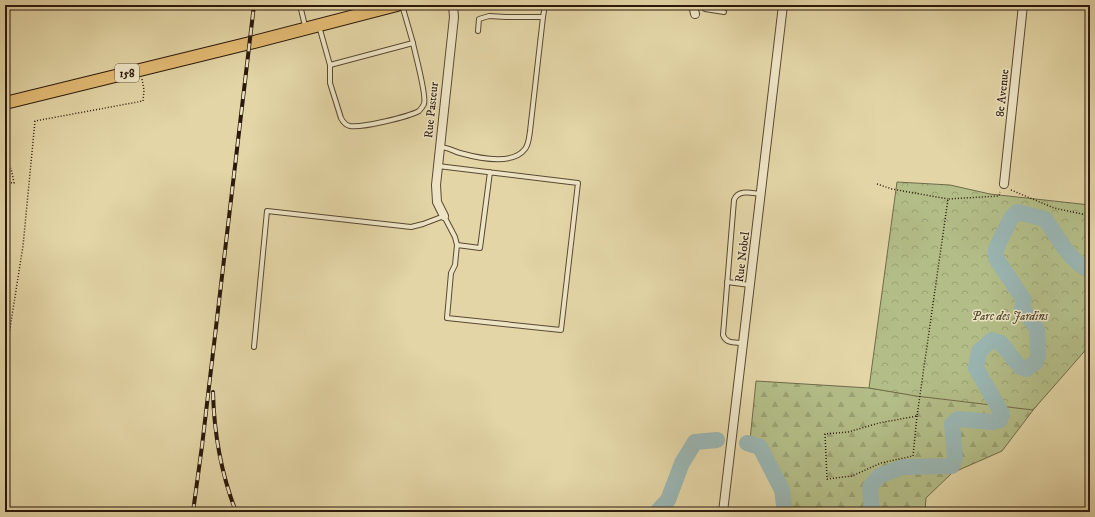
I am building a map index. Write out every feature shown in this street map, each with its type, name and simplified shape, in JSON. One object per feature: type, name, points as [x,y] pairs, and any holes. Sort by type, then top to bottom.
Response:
[{"type":"main road","name":"158","points":[[5,103],[306,29],[397,5]]},
{"type":"street","name":"Rue Pasteur","points":[[444,216],[436,197],[439,147],[454,16],[453,5]]},
{"type":"street","points":[[693,5],[695,14]]},
{"type":"street","name":"Rue Nobel","points":[[723,512],[783,5]]},
{"type":"street","name":"8e Avenue","points":[[1004,184],[1024,5]]},
{"type":"lane","points":[[300,5],[306,29]]},
{"type":"lane","points":[[319,25],[330,65],[330,84],[341,118],[344,123],[351,126],[369,125],[415,112],[422,108],[424,104],[424,91],[413,43],[402,5]]},
{"type":"lane","points":[[439,147],[461,153],[505,160],[514,157],[525,150],[529,142],[545,5]]},
{"type":"lane","points":[[705,5],[705,10],[724,12]]},
{"type":"lane","points":[[478,31],[479,19],[489,16],[543,17]]},
{"type":"lane","points":[[330,65],[413,43]]},
{"type":"lane","points":[[254,347],[266,211],[411,227],[444,216],[455,237],[457,246],[455,265],[451,272],[446,318],[561,330],[578,183],[438,166]]},
{"type":"lane","points":[[457,246],[480,248],[490,172]]},
{"type":"lane","points":[[743,343],[728,342],[724,339],[723,335],[734,200],[738,194],[741,193],[761,194]]},
{"type":"lane","points":[[727,282],[750,285]]},
{"type":"path","points":[[5,360],[23,246],[34,121],[143,101],[144,90],[140,70]]},
{"type":"path","points":[[5,182],[14,183],[11,168]]},
{"type":"path","points":[[877,184],[892,189],[948,198],[999,196],[1004,184],[1011,190],[1054,208],[1090,216]]},
{"type":"path","points":[[917,416],[879,423],[848,432],[825,434],[827,479],[852,476],[881,463],[913,456],[917,416],[948,198]]},
{"type":"green space","name":"Parc des Jardins","points":[[897,182],[950,185],[990,194],[1090,205],[1090,345],[1033,410],[916,396],[869,388]]},
{"type":"green space","points":[[1062,372],[1002,451],[952,473],[926,498],[925,512],[790,512],[783,499],[784,485],[750,440],[756,381],[869,388],[927,397]]},
{"type":"waterway","points":[[872,512],[870,487],[879,476],[903,467],[952,466],[955,458],[952,424],[958,419],[993,422],[1000,420],[1002,414],[976,368],[979,351],[992,340],[1001,343],[1020,367],[1026,369],[1035,363],[1038,356],[1037,329],[1022,307],[1024,300],[996,258],[996,249],[1011,218],[1017,212],[1045,219],[1070,255],[1090,271]]},
{"type":"waterway","points":[[657,512],[668,500],[682,463],[695,442],[717,440]]},
{"type":"waterway","points":[[747,443],[760,447],[782,490],[785,512]]},
{"type":"railway","points":[[193,512],[254,5]]},
{"type":"railway","points":[[213,392],[219,453],[226,483],[236,512]]}]
